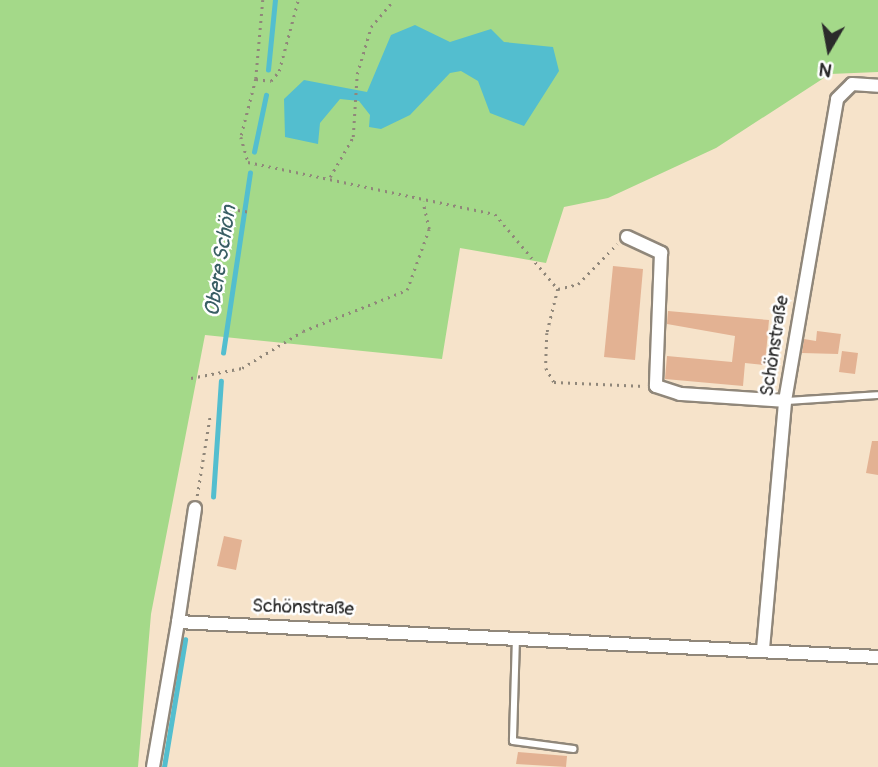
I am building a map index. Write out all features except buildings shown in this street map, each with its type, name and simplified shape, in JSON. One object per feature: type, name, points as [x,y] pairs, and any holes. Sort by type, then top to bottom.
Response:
[{"type":"street","name":"Schönstraße","points":[[763,649],[785,401],[837,99],[852,84],[878,86]]},
{"type":"street","points":[[627,237],[661,253],[656,386],[680,394],[785,401]]},
{"type":"street","points":[[153,767],[195,508]]},
{"type":"street","name":"Schönstraße","points":[[177,622],[516,635],[878,657]]},
{"type":"lane","points":[[785,401],[878,395]]},
{"type":"lane","points":[[516,635],[513,741],[573,749]]},
{"type":"path","points":[[263,0],[256,79],[241,155],[262,166],[330,177],[423,202],[495,215],[558,289]]},
{"type":"path","points":[[256,79],[271,81],[279,71],[298,0]]},
{"type":"path","points":[[330,177],[353,138],[357,74],[370,27],[394,0]]},
{"type":"path","points":[[191,378],[242,368],[303,331],[407,290],[429,229],[423,202]]},
{"type":"path","points":[[238,210],[251,212]]},
{"type":"path","points":[[558,289],[579,284],[627,237]]},
{"type":"path","points":[[558,289],[547,333],[546,368],[554,383],[573,388],[656,386]]},
{"type":"path","points":[[195,508],[209,416]]},
{"type":"green space","points":[[0,0],[878,0],[878,72],[830,74],[716,148],[608,198],[564,207],[546,263],[460,248],[442,359],[205,335],[151,614],[138,767],[0,767]]},
{"type":"water","points":[[415,25],[450,42],[491,29],[504,42],[553,47],[559,71],[524,126],[490,113],[478,81],[461,71],[450,73],[410,115],[381,129],[369,127],[370,115],[359,101],[340,99],[320,123],[318,144],[285,137],[284,99],[304,80],[367,92],[391,35]]},
{"type":"waterway","name":"Obere Schön","points":[[268,70],[275,0]]},
{"type":"waterway","name":"Obere Schön","points":[[254,152],[266,95]]},
{"type":"waterway","name":"Obere Schön","points":[[223,353],[250,173]]},
{"type":"waterway","name":"Obere Schön","points":[[213,497],[221,381]]},
{"type":"waterway","name":"Obere Schön","points":[[164,767],[185,640]]}]
